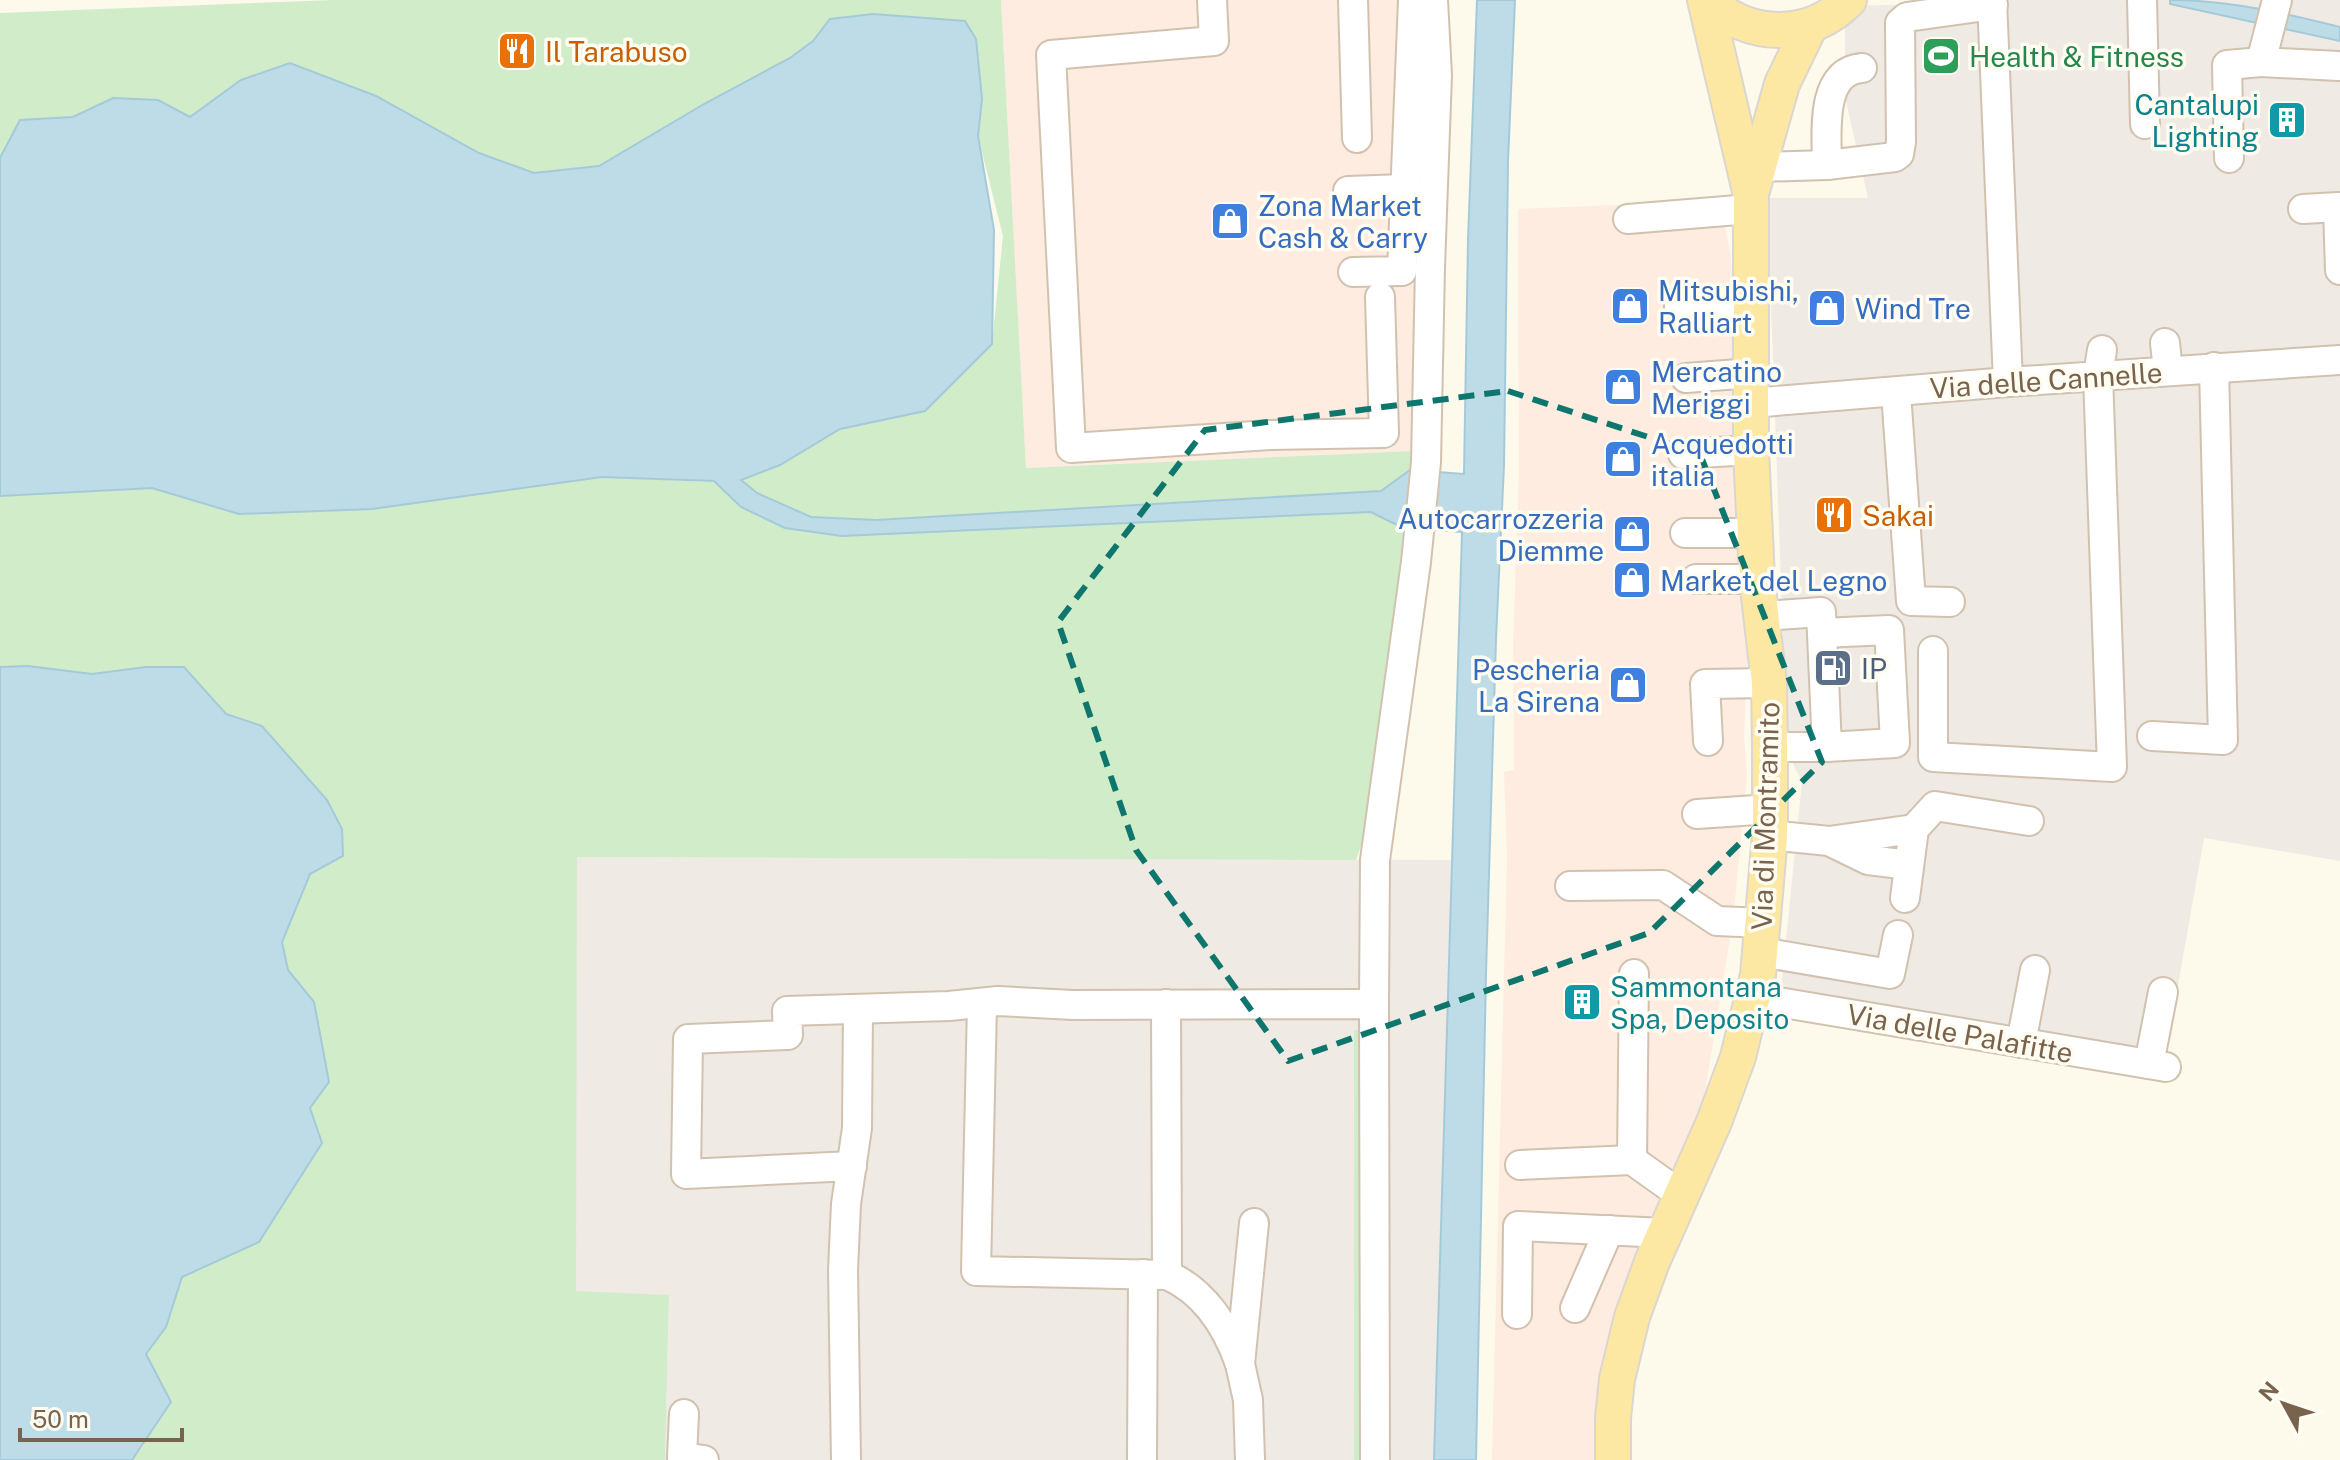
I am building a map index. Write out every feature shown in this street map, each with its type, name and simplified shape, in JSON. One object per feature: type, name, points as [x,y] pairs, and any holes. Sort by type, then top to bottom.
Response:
[{"type":"main road","name":"Via di Montramito","points":[[1706,0],[1731,19],[1762,30],[1778,31],[1831,13]]},
{"type":"main road","name":"Via di Montramito","points":[[1706,0],[1753,190]]},
{"type":"main road","name":"Via di Montramito","points":[[1613,1460],[1613,1418],[1620,1360],[1632,1317],[1664,1233],[1714,1122],[1738,1057],[1754,998],[1762,938],[1770,822],[1770,747],[1769,683],[1757,579],[1751,450],[1753,190],[1785,76],[1831,13]]},
{"type":"street","points":[[1212,0],[1214,41],[1051,55],[1071,448],[1270,435],[1384,433],[1380,297]]},
{"type":"street","points":[[1353,0],[1357,138]]},
{"type":"street","points":[[1353,272],[1402,271],[1413,0]]},
{"type":"street","points":[[1375,1460],[1375,860],[1426,462],[1437,75],[1433,0]]},
{"type":"street","points":[[1831,13],[1869,0]]},
{"type":"street","points":[[2142,0],[2145,124]]},
{"type":"street","points":[[2265,49],[2277,0]]},
{"type":"street","points":[[1628,219],[1753,190],[1827,165],[1895,157],[1899,154],[1901,142],[1898,30],[1903,19],[1992,2],[2008,382]]},
{"type":"street","points":[[2229,158],[2227,65],[2265,49],[2338,66]]},
{"type":"street","points":[[1827,165],[1826,122],[1833,90],[1852,68],[1862,68]]},
{"type":"street","points":[[1348,191],[1405,189]]},
{"type":"street","points":[[2303,209],[2338,207],[2340,270]]},
{"type":"street","points":[[1679,306],[1751,303]]},
{"type":"street","points":[[2165,343],[2168,371]]},
{"type":"street","name":"Via delle Cannelle","points":[[1686,378],[1752,388],[1896,393],[2008,382],[2100,363],[2168,371],[2340,360]]},
{"type":"street","points":[[1933,651],[1933,757],[2112,767],[2100,363]]},
{"type":"street","points":[[2152,736],[2223,740],[2214,367]]},
{"type":"street","points":[[1896,393],[1911,601],[1950,602]]},
{"type":"street","points":[[1683,454],[1751,450]]},
{"type":"street","points":[[1685,533],[1755,533]]},
{"type":"street","points":[[1696,579],[1757,579]]},
{"type":"street","points":[[1762,616],[1821,612],[1827,747]]},
{"type":"street","points":[[1770,747],[1895,743],[1889,630],[1822,633]]},
{"type":"street","points":[[1708,741],[1705,684],[1769,683]]},
{"type":"street","points":[[1905,898],[1914,829],[1935,806],[2029,821]]},
{"type":"street","points":[[1697,814],[1770,822],[1829,841],[1868,860],[1909,865]]},
{"type":"street","points":[[1829,841],[1914,829]]},
{"type":"street","points":[[1570,886],[1663,885],[1717,921],[1762,938],[1890,974],[1898,935]]},
{"type":"street","points":[[2021,1043],[2035,970]]},
{"type":"street","points":[[1632,1160],[1634,974]]},
{"type":"street","name":"Via delle Palafitte","points":[[1754,998],[2157,1066],[2163,992]]},
{"type":"street","points":[[852,1166],[686,1174],[688,1039],[788,1035],[787,1011],[998,1001],[1073,1005],[1374,1004]]},
{"type":"street","points":[[982,1004],[976,1271],[1155,1274],[1186,1284],[1208,1306],[1227,1335],[1240,1364],[1248,1400],[1250,1460]]},
{"type":"street","points":[[1142,1460],[1155,1274],[1166,1004]]},
{"type":"street","points":[[846,1460],[843,1270],[846,1204],[857,1128],[858,1010]]},
{"type":"street","points":[[1520,1165],[1632,1160],[1681,1195]]},
{"type":"street","points":[[1240,1364],[1254,1223]]},
{"type":"street","points":[[1517,1314],[1518,1226],[1664,1233]]},
{"type":"street","points":[[1575,1308],[1609,1230]]},
{"type":"street","points":[[684,1414],[682,1457],[704,1460]]},
{"type":"highlighted area","points":[[1508,391],[1700,454],[1822,762],[1649,933],[1288,1061],[1136,850],[1058,622],[1205,430]]},
{"type":"shaded area","points":[[1001,0],[1423,0],[1413,451],[1026,468]]},
{"type":"shaded area","points":[[1933,0],[2340,0],[2340,861],[2204,838],[2166,1053],[1781,990],[1802,782],[1787,751],[1769,249],[1760,198],[1868,198],[1845,97],[1845,6],[1932,4]]},
{"type":"shaded area","points":[[1719,201],[1730,251],[1735,312],[1749,616],[1744,738],[1747,775],[1733,920],[1693,1165],[1652,1262],[1613,1460],[1492,1460],[1507,857],[1504,772],[1514,770],[1513,645],[1519,474],[1518,209]]},
{"type":"shaded area","points":[[576,857],[1454,860],[1434,1460],[665,1460],[669,1295],[576,1292]]},
{"type":"green space","points":[[333,0],[1001,0],[1026,468],[1413,451],[1372,815],[1356,860],[577,857],[576,1291],[669,1295],[665,1460],[132,1460],[144,1445],[146,1354],[166,1327],[182,1277],[259,1242],[322,1143],[310,1108],[320,1039],[314,1002],[288,970],[282,942],[310,874],[343,856],[286,755],[262,726],[226,714],[184,667],[146,667],[92,674],[28,666],[0,667],[0,496],[152,488],[239,514],[372,509],[602,477],[732,483],[780,465],[840,429],[925,411],[992,344],[1003,236],[978,136],[982,99],[906,17],[873,14],[830,19],[813,41],[790,58],[704,104],[600,166],[534,173],[479,153],[376,96],[241,80],[190,117],[158,100],[113,98],[73,117],[21,120],[0,158],[0,13]]},
{"type":"green space","points":[[1354,1030],[1366,1030],[1366,1460],[1354,1460]]},
{"type":"water","points":[[1477,0],[1515,0],[1508,161],[1504,465],[1486,974],[1476,1460],[1434,1460],[1462,532],[1403,528],[1371,512],[842,536],[785,528],[741,507],[714,481],[602,477],[372,509],[239,514],[152,488],[0,496],[0,158],[20,120],[73,117],[113,98],[158,100],[190,117],[241,80],[290,63],[376,96],[479,153],[534,173],[599,166],[790,58],[813,41],[830,19],[873,14],[965,21],[976,39],[982,99],[978,136],[994,230],[992,344],[925,411],[840,429],[780,465],[741,480],[757,493],[811,517],[876,520],[1381,491],[1410,470],[1464,474],[1468,240]]},
{"type":"water","points":[[2170,0],[2235,5],[2340,27],[2340,41],[2170,4]]},
{"type":"water","points":[[28,666],[92,674],[146,667],[184,667],[226,714],[262,726],[327,800],[342,829],[343,856],[310,874],[282,942],[288,970],[314,1002],[329,1082],[310,1108],[322,1143],[259,1242],[182,1277],[166,1327],[146,1354],[171,1402],[132,1460],[0,1460],[0,667]]},
{"type":"place","name":"Il Tarabuso","points":[[517,51]]},
{"type":"place","name":"Health & Fitness","points":[[1941,56]]},
{"type":"place","name":"Cantalupi Lighting","points":[[2287,120]]},
{"type":"place","name":"Zona Market Cash & Carry","points":[[1230,221]]},
{"type":"place","name":"Mitsubishi, Ralliart","points":[[1630,306]]},
{"type":"place","name":"Wind Tre","points":[[1827,308]]},
{"type":"place","name":"Mercatino Meriggi","points":[[1623,387]]},
{"type":"place","name":"Acquedotti italia","points":[[1623,459]]},
{"type":"place","name":"Sakai","points":[[1834,515]]},
{"type":"place","name":"Autocarrozzeria Diemme","points":[[1632,534]]},
{"type":"place","name":"Market del Legno","points":[[1632,580]]},
{"type":"place","name":"IP","points":[[1833,668]]},
{"type":"place","name":"Pescheria La Sirena","points":[[1628,685]]},
{"type":"place","name":"Sammontana Spa, Deposito","points":[[1582,1002]]}]
